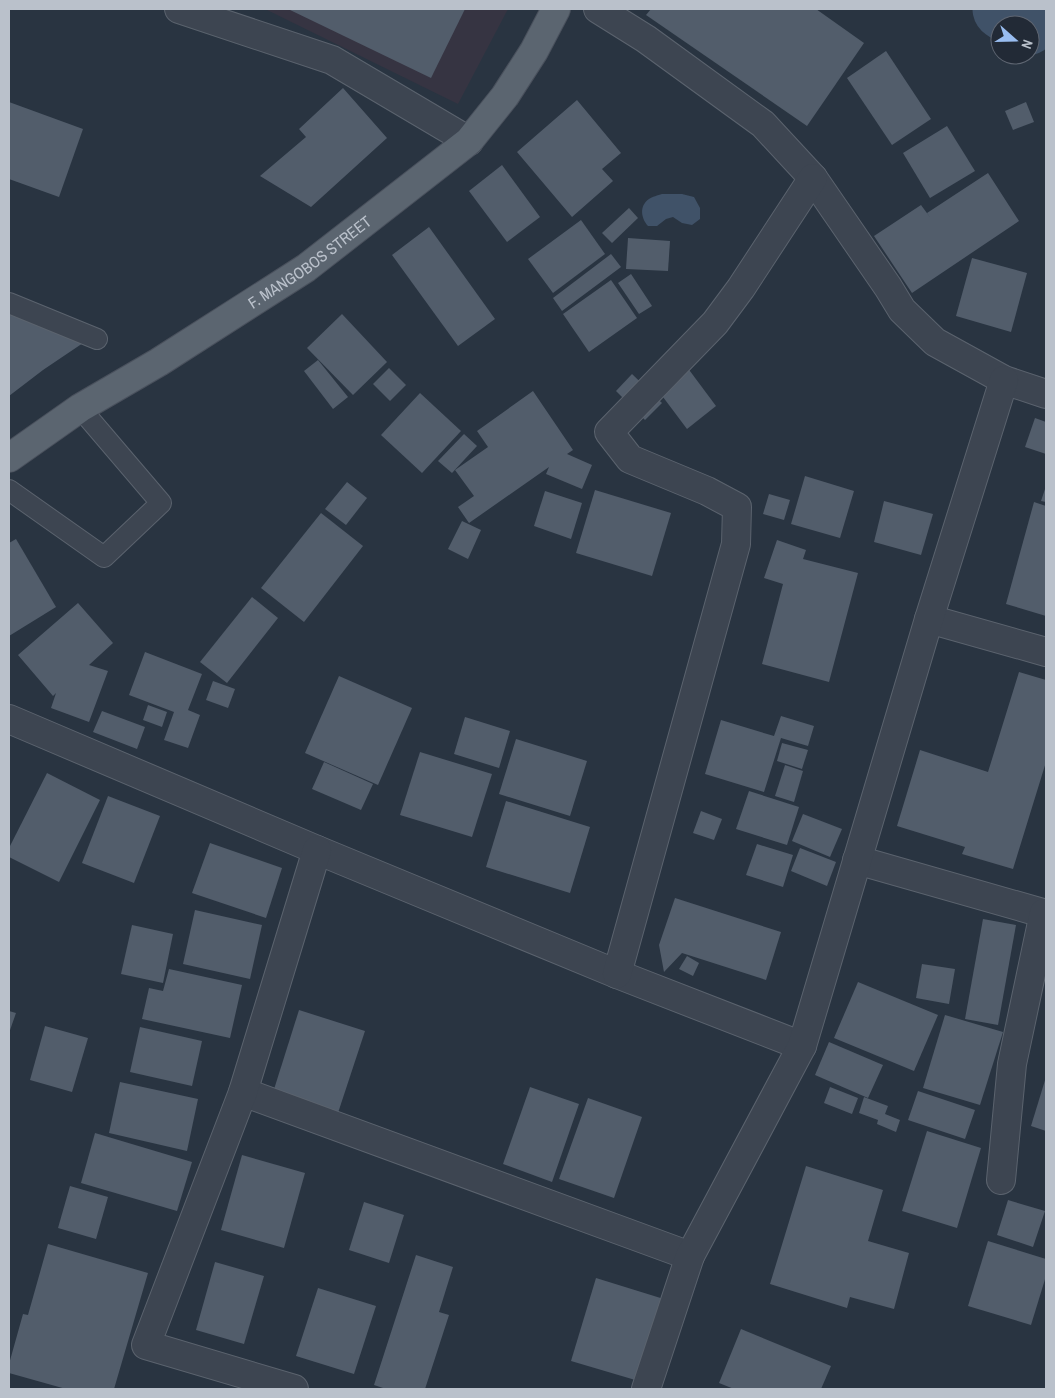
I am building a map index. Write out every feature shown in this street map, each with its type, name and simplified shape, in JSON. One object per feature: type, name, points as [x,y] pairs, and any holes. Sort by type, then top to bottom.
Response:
[{"type":"main road","name":"F. MANGOBOS STREET","points":[[9,458],[80,408],[159,362],[306,268],[469,141],[505,96],[534,51],[556,9]]},
{"type":"street","points":[[179,9],[332,60],[469,141]]},
{"type":"street","points":[[598,9],[646,39],[763,124],[812,178],[902,310],[935,342],[1004,380],[1046,394]]},
{"type":"street","points":[[617,974],[736,544],[737,507],[707,491],[630,459],[608,432],[715,323],[741,288],[812,178]]},
{"type":"street","points":[[646,1389],[690,1256],[802,1046],[929,619],[1004,380]]},
{"type":"street","points":[[929,619],[1046,652]]},
{"type":"street","points":[[9,719],[317,850],[617,974],[802,1046]]},
{"type":"street","points":[[294,1389],[146,1345],[243,1092],[317,850]]},
{"type":"street","points":[[857,860],[1045,914],[1012,1064],[1001,1180]]},
{"type":"street","points":[[243,1092],[690,1256]]},
{"type":"lane","points":[[9,303],[97,339]]},
{"type":"lane","points":[[9,490],[104,557],[160,504],[80,408]]},
{"type":"shaded area","points":[[265,9],[508,9],[458,104]]},
{"type":"water","points":[[662,194],[682,194],[694,197],[700,208],[700,219],[692,225],[682,223],[673,217],[666,219],[657,226],[648,226],[642,209],[649,199]]},
{"type":"building","points":[[288,9],[465,9],[431,78]]},
{"type":"building","points":[[651,9],[816,9],[864,43],[807,126],[646,15]]},
{"type":"building","points":[[886,51],[931,119],[892,145],[847,78]]},
{"type":"building","points":[[343,88],[387,138],[311,207],[260,176],[306,137],[299,129]]},
{"type":"building","points":[[577,100],[621,153],[602,169],[613,181],[572,217],[517,152]]},
{"type":"building","points":[[9,102],[83,129],[59,197],[9,179]]},
{"type":"building","points":[[1026,102],[1034,122],[1013,130],[1005,111]]},
{"type":"building","points":[[947,126],[975,171],[930,198],[903,153]]},
{"type":"building","points":[[502,165],[540,217],[507,242],[469,191]]},
{"type":"building","points":[[988,173],[1019,221],[912,293],[874,236],[921,205],[932,220],[927,213]]},
{"type":"building","points":[[629,208],[638,218],[612,243],[602,233]]},
{"type":"building","points":[[581,220],[605,254],[553,293],[528,259]]},
{"type":"building","points":[[429,227],[495,319],[458,346],[392,255]]},
{"type":"building","points":[[628,238],[670,241],[668,271],[626,269]]},
{"type":"building","points":[[611,254],[621,267],[562,311],[553,298]]},
{"type":"building","points":[[972,258],[1027,273],[1011,332],[956,316]]},
{"type":"building","points":[[631,274],[652,306],[639,314],[618,283]]},
{"type":"building","points":[[611,280],[637,318],[589,352],[563,314]]},
{"type":"building","points":[[9,309],[86,341],[9,396]]},
{"type":"building","points":[[342,314],[387,362],[353,395],[307,348]]},
{"type":"building","points":[[681,359],[716,406],[687,429],[651,381]]},
{"type":"building","points":[[318,360],[348,397],[333,409],[304,371]]},
{"type":"building","points":[[389,368],[406,385],[390,401],[373,384]]},
{"type":"building","points":[[632,374],[662,403],[645,420],[616,391]]},
{"type":"building","points":[[533,391],[573,450],[567,454],[592,465],[582,489],[546,474],[549,467],[469,523],[458,507],[474,496],[455,470],[488,447],[477,431]]},
{"type":"building","points":[[420,393],[461,431],[422,473],[381,435]]},
{"type":"building","points":[[1035,418],[1046,422],[1046,454],[1025,447]]},
{"type":"building","points":[[464,434],[477,446],[452,473],[438,461]]},
{"type":"building","points":[[805,476],[854,491],[840,538],[791,524]]},
{"type":"building","points":[[347,482],[367,498],[346,525],[325,509]]},
{"type":"building","points":[[1046,486],[1046,502],[1041,501]]},
{"type":"building","points":[[595,490],[671,513],[652,576],[576,553]]},
{"type":"building","points":[[545,491],[582,503],[571,539],[534,526]]},
{"type":"building","points":[[769,494],[790,500],[784,520],[763,514]]},
{"type":"building","points":[[884,501],[933,514],[921,555],[874,542]]},
{"type":"building","points":[[1034,502],[1046,506],[1046,616],[1006,604]]},
{"type":"building","points":[[321,513],[363,546],[304,622],[261,588]]},
{"type":"building","points":[[462,521],[481,530],[468,559],[448,549]]},
{"type":"building","points":[[16,539],[56,607],[9,636],[9,543]]},
{"type":"building","points":[[777,540],[806,550],[803,559],[858,573],[829,682],[762,664],[783,584],[764,578]]},
{"type":"building","points":[[252,597],[278,618],[227,683],[200,662]]},
{"type":"building","points":[[78,603],[113,643],[89,665],[108,671],[89,722],[51,708],[56,693],[53,696],[18,655]]},
{"type":"building","points":[[145,652],[202,674],[188,710],[200,715],[188,748],[164,740],[174,712],[129,695]]},
{"type":"building","points":[[1019,672],[1046,680],[1046,762],[1013,869],[962,854],[965,847],[897,826],[920,750],[988,772]]},
{"type":"building","points":[[339,676],[412,708],[378,785],[305,753]]},
{"type":"building","points":[[213,681],[235,689],[228,708],[206,700]]},
{"type":"building","points":[[148,705],[167,712],[162,727],[143,720]]},
{"type":"building","points":[[102,711],[145,727],[137,749],[93,732]]},
{"type":"building","points":[[781,716],[814,726],[808,746],[781,738],[764,792],[705,774],[721,720],[774,736]]},
{"type":"building","points":[[465,717],[510,731],[499,768],[454,754]]},
{"type":"building","points":[[516,739],[587,761],[570,816],[499,794]]},
{"type":"building","points":[[782,743],[808,750],[802,769],[777,761]]},
{"type":"building","points":[[420,752],[492,774],[472,837],[400,815]]},
{"type":"building","points":[[324,762],[373,784],[361,810],[312,789]]},
{"type":"building","points":[[785,765],[803,771],[794,802],[775,796]]},
{"type":"building","points":[[47,773],[100,800],[59,882],[9,857],[9,848]]},
{"type":"building","points":[[749,791],[799,807],[787,845],[736,829]]},
{"type":"building","points":[[108,796],[160,816],[134,883],[82,863]]},
{"type":"building","points":[[506,801],[590,827],[570,893],[486,867]]},
{"type":"building","points":[[701,811],[722,819],[714,840],[693,833]]},
{"type":"building","points":[[803,814],[842,829],[830,857],[792,841]]},
{"type":"building","points":[[210,843],[282,868],[266,918],[192,893]]},
{"type":"building","points":[[757,844],[793,855],[783,887],[746,875]]},
{"type":"building","points":[[800,848],[836,862],[827,886],[791,871]]},
{"type":"building","points":[[675,898],[781,932],[766,980],[682,953],[664,972],[659,945]]},
{"type":"building","points":[[195,910],[262,925],[250,979],[183,964]]},
{"type":"building","points":[[983,919],[1016,925],[998,1025],[965,1019]]},
{"type":"building","points":[[132,925],[173,934],[163,983],[121,974]]},
{"type":"building","points":[[687,956],[699,963],[693,976],[679,969]]},
{"type":"building","points":[[922,964],[955,969],[949,1004],[916,998]]},
{"type":"building","points":[[169,969],[242,985],[230,1038],[142,1019],[149,988],[163,991]]},
{"type":"building","points":[[858,982],[938,1015],[914,1071],[834,1038]]},
{"type":"building","points":[[299,1010],[365,1031],[335,1122],[270,1102]]},
{"type":"building","points":[[9,1011],[16,1013],[9,1033]]},
{"type":"building","points":[[945,1015],[1003,1032],[980,1105],[923,1088]]},
{"type":"building","points":[[45,1026],[88,1038],[72,1092],[30,1080]]},
{"type":"building","points":[[140,1027],[202,1041],[192,1086],[130,1072]]},
{"type":"building","points":[[829,1042],[883,1065],[868,1098],[815,1075]]},
{"type":"building","points":[[1046,1077],[1046,1131],[1031,1126]]},
{"type":"building","points":[[120,1082],[198,1099],[187,1151],[109,1133]]},
{"type":"building","points":[[530,1087],[579,1104],[552,1182],[503,1164]]},
{"type":"building","points":[[830,1087],[858,1098],[852,1114],[824,1103]]},
{"type":"building","points":[[918,1091],[975,1110],[965,1139],[908,1120]]},
{"type":"building","points":[[864,1097],[888,1106],[885,1114],[900,1120],[896,1132],[877,1124],[878,1120],[859,1113]]},
{"type":"building","points":[[588,1098],[642,1117],[614,1198],[559,1179]]},
{"type":"building","points":[[927,1131],[981,1148],[957,1228],[902,1211]]},
{"type":"building","points":[[95,1133],[192,1162],[177,1211],[81,1183]]},
{"type":"building","points":[[242,1155],[305,1173],[284,1248],[221,1230]]},
{"type":"building","points":[[806,1166],[883,1190],[868,1241],[909,1253],[894,1309],[850,1297],[847,1308],[770,1284]]},
{"type":"building","points":[[70,1186],[108,1197],[96,1239],[58,1228]]},
{"type":"building","points":[[1008,1200],[1045,1211],[1033,1247],[997,1235]]},
{"type":"building","points":[[364,1202],[404,1215],[389,1263],[349,1250]]},
{"type":"building","points":[[988,1241],[1046,1259],[1046,1276],[1031,1325],[968,1306]]},
{"type":"building","points":[[48,1244],[148,1273],[114,1389],[66,1389],[9,1373],[9,1364],[23,1314],[28,1315]]},
{"type":"building","points":[[416,1255],[453,1267],[439,1312],[449,1315],[425,1389],[386,1389],[374,1385]]},
{"type":"building","points":[[215,1262],[264,1276],[244,1344],[196,1330]]},
{"type":"building","points":[[596,1278],[667,1300],[642,1382],[571,1361]]},
{"type":"building","points":[[318,1288],[376,1306],[354,1374],[296,1356]]},
{"type":"building","points":[[741,1329],[831,1366],[821,1389],[734,1389],[719,1383]]},
{"type":"waterway","points":[[1003,9],[1012,15]]}]
